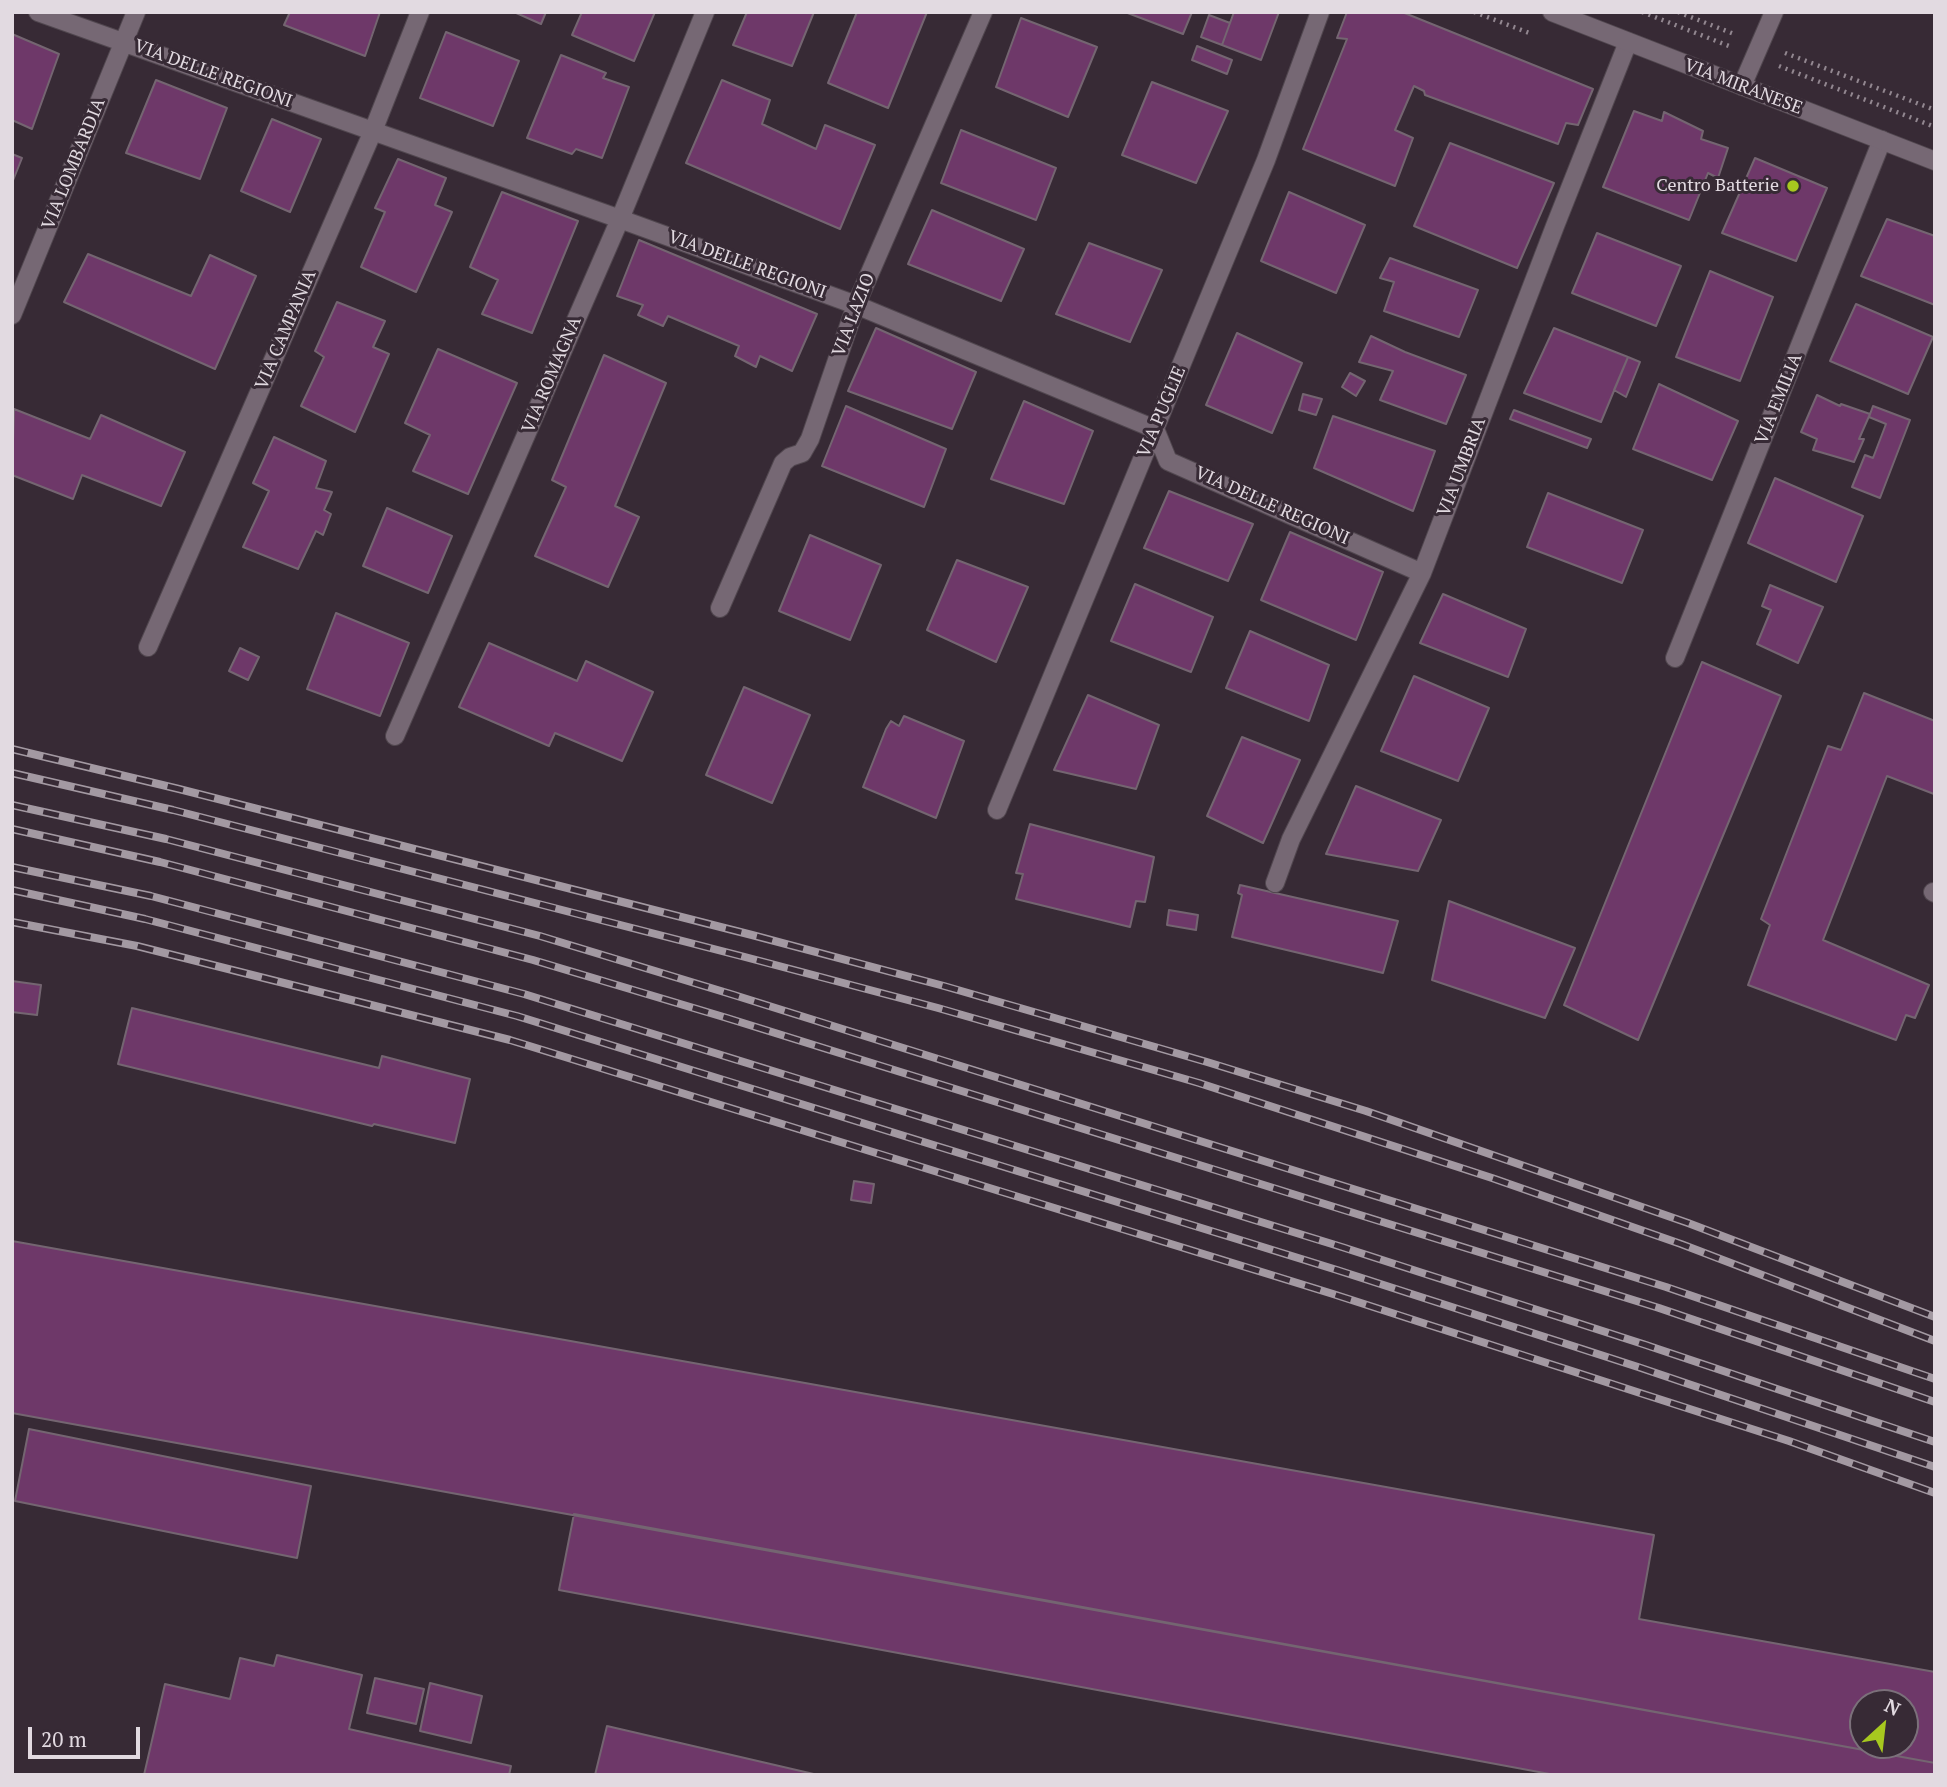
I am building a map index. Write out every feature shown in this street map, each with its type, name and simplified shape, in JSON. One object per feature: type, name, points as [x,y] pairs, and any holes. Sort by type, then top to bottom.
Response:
[{"type":"street","name":"VIA DELLE REGIONI","points":[[38,12],[856,305],[1155,429],[1168,461],[1422,573]]},
{"type":"street","name":"VIA LOMBARDIA","points":[[12,315],[136,12]]},
{"type":"street","name":"VIA CAMPANIA","points":[[148,647],[373,131],[421,12]]},
{"type":"street","name":"VIA ROMAGNA","points":[[395,736],[620,219],[705,12]]},
{"type":"street","name":"VIA LAZIO","points":[[720,608],[783,463],[802,453],[810,439],[856,305],[983,12]]},
{"type":"street","name":"VIA PUGLIE","points":[[997,810],[1266,160],[1320,12]]},
{"type":"street","name":"VIA MIRANESE","points":[[1552,12],[1935,161]]},
{"type":"street","points":[[1742,86],[1774,12]]},
{"type":"street","name":"VIA UMBRIA","points":[[1275,883],[1291,839],[1422,573],[1628,42]]},
{"type":"street","name":"VIA EMILIA","points":[[1675,657],[1882,140]]},
{"type":"path","points":[[1642,12],[1935,110]]},
{"type":"path","points":[[1678,12],[1935,127]]},
{"type":"building","points":[[290,12],[380,12],[365,56],[284,25]]},
{"type":"building","points":[[514,12],[546,12],[541,24]]},
{"type":"building","points":[[582,12],[655,12],[634,61],[572,35]]},
{"type":"building","points":[[747,12],[814,12],[792,66],[733,45]]},
{"type":"building","points":[[857,12],[927,12],[888,108],[828,83]]},
{"type":"building","points":[[1125,12],[1192,12],[1183,34]]},
{"type":"building","points":[[1234,12],[1279,12],[1261,60],[1222,45]]},
{"type":"building","points":[[1347,12],[1402,12],[1593,89],[1578,125],[1566,123],[1558,144],[1425,95],[1424,91],[1414,86],[1395,130],[1413,138],[1395,186],[1303,149],[1347,39],[1337,38]]},
{"type":"building","points":[[1209,15],[1230,23],[1222,45],[1201,37]]},
{"type":"building","points":[[1021,18],[1097,47],[1068,117],[996,87]]},
{"type":"building","points":[[446,32],[519,61],[493,126],[420,98]]},
{"type":"building","points":[[12,34],[59,54],[32,129],[12,120]]},
{"type":"building","points":[[1197,46],[1232,60],[1227,74],[1192,60]]},
{"type":"building","points":[[561,55],[606,73],[603,78],[629,87],[602,158],[576,149],[572,154],[527,138]]},
{"type":"building","points":[[156,80],[227,108],[200,179],[126,153]]},
{"type":"building","points":[[722,80],[770,100],[762,124],[816,149],[825,125],[875,145],[840,229],[686,163]]},
{"type":"building","points":[[1152,82],[1228,111],[1196,183],[1122,155]]},
{"type":"building","points":[[1634,111],[1662,121],[1664,112],[1703,131],[1701,139],[1728,148],[1718,178],[1708,173],[1689,220],[1603,187]]},
{"type":"building","points":[[272,119],[321,139],[290,212],[241,191]]},
{"type":"building","points":[[961,130],[1056,168],[1036,220],[941,183]]},
{"type":"building","points":[[1450,143],[1554,183],[1517,268],[1414,226]]},
{"type":"building","points":[[12,154],[22,158],[12,183]]},
{"type":"building","points":[[1755,158],[1827,188],[1796,261],[1722,233]]},
{"type":"building","points":[[398,159],[446,178],[435,205],[452,212],[416,292],[361,267],[385,212],[375,208]]},
{"type":"building","points":[[502,192],[578,221],[532,333],[482,314],[498,280],[470,267]]},
{"type":"building","points":[[1289,192],[1365,225],[1336,293],[1261,261]]},
{"type":"building","points":[[932,210],[1024,249],[1001,301],[908,264]]},
{"type":"building","points":[[1887,219],[1935,236],[1935,305],[1861,276]]},
{"type":"building","points":[[1597,233],[1681,266],[1656,326],[1572,293]]},
{"type":"building","points":[[639,240],[817,314],[792,371],[760,356],[756,367],[735,356],[739,346],[668,316],[663,326],[638,315],[643,305],[617,296]]},
{"type":"building","points":[[1089,243],[1162,270],[1130,342],[1056,314]]},
{"type":"building","points":[[88,254],[191,296],[210,255],[256,276],[215,369],[64,302]]},
{"type":"building","points":[[1390,258],[1478,290],[1459,337],[1384,311],[1394,282],[1380,278]]},
{"type":"building","points":[[1710,271],[1773,297],[1740,381],[1676,357]]},
{"type":"building","points":[[337,302],[385,321],[373,347],[389,354],[355,432],[301,406],[324,357],[315,351]]},
{"type":"building","points":[[1856,304],[1933,337],[1908,394],[1830,361]]},
{"type":"building","points":[[876,328],[976,372],[952,429],[848,391]]},
{"type":"building","points":[[1554,328],[1628,357],[1601,422],[1524,393]]},
{"type":"building","points":[[1237,333],[1302,363],[1272,433],[1206,405]]},
{"type":"building","points":[[1371,336],[1466,375],[1446,424],[1380,400],[1393,371],[1359,362]]},
{"type":"building","points":[[438,349],[517,383],[468,494],[413,471],[430,435],[405,423]]},
{"type":"building","points":[[604,355],[666,383],[615,506],[639,517],[608,587],[535,556],[566,487],[552,480]]},
{"type":"building","points":[[1628,357],[1640,362],[1626,397],[1614,390]]},
{"type":"building","points":[[1350,373],[1365,381],[1356,396],[1342,387]]},
{"type":"building","points":[[1659,384],[1738,421],[1712,480],[1633,449]]},
{"type":"building","points":[[1303,394],[1322,399],[1316,415],[1299,410]]},
{"type":"building","points":[[1817,395],[1840,406],[1841,404],[1870,414],[1859,439],[1864,439],[1854,462],[1813,450],[1817,439],[1801,432]]},
{"type":"building","points":[[1024,401],[1093,431],[1064,504],[991,479]]},
{"type":"building","points":[[846,406],[946,449],[924,507],[822,466]]},
{"type":"building","points":[[1873,406],[1910,420],[1880,498],[1852,487],[1865,455],[1873,458],[1886,424],[1869,417]]},
{"type":"building","points":[[14,409],[90,439],[101,415],[185,452],[161,506],[82,475],[73,499],[12,475]]},
{"type":"building","points":[[1514,410],[1591,439],[1587,448],[1510,419]]},
{"type":"building","points":[[1333,416],[1435,451],[1413,511],[1314,468]]},
{"type":"building","points":[[274,437],[326,461],[316,488],[332,492],[324,510],[331,514],[323,535],[316,531],[298,569],[243,547],[269,491],[253,483]]},
{"type":"building","points":[[1775,478],[1863,516],[1836,582],[1748,543]]},
{"type":"building","points":[[1169,491],[1253,524],[1228,581],[1144,548]]},
{"type":"building","points":[[1548,493],[1643,530],[1622,583],[1527,547]]},
{"type":"building","points":[[387,508],[452,536],[428,593],[363,566]]},
{"type":"building","points":[[1290,532],[1383,572],[1356,640],[1261,600]]},
{"type":"building","points":[[810,535],[881,565],[850,640],[779,611]]},
{"type":"building","points":[[957,560],[1028,587],[996,662],[927,630]]},
{"type":"building","points":[[1135,584],[1213,617],[1191,672],[1111,641]]},
{"type":"building","points":[[1770,585],[1823,607],[1798,663],[1757,644],[1771,610],[1762,606]]},
{"type":"building","points":[[1443,594],[1526,629],[1508,677],[1420,643]]},
{"type":"building","points":[[336,613],[409,643],[380,716],[307,689]]},
{"type":"building","points":[[1250,631],[1329,665],[1309,721],[1226,688]]},
{"type":"building","points":[[489,643],[577,681],[586,661],[653,692],[622,761],[555,733],[549,746],[459,707]]},
{"type":"building","points":[[240,648],[259,657],[248,680],[229,671]]},
{"type":"building","points":[[1702,662],[1781,696],[1638,1040],[1564,1005]]},
{"type":"building","points":[[1414,676],[1489,708],[1458,781],[1381,751]]},
{"type":"building","points":[[744,687],[810,715],[772,803],[706,775]]},
{"type":"building","points":[[1864,693],[1935,721],[1934,794],[1887,776],[1823,940],[1929,985],[1915,1018],[1906,1015],[1896,1040],[1748,985],[1770,925],[1761,919],[1828,746],[1841,750]]},
{"type":"building","points":[[1088,695],[1159,725],[1136,789],[1054,770]]},
{"type":"building","points":[[904,716],[964,741],[936,818],[863,787],[886,729],[891,721],[899,726]]},
{"type":"building","points":[[1242,737],[1300,760],[1263,843],[1207,816]]},
{"type":"building","points":[[1356,786],[1441,820],[1418,871],[1326,854]]},
{"type":"building","points":[[1030,824],[1154,857],[1145,902],[1136,901],[1130,927],[1016,899],[1023,874],[1016,873]]},
{"type":"building","points":[[1240,885],[1398,921],[1383,973],[1232,937],[1242,895],[1238,893]]},
{"type":"building","points":[[1449,901],[1575,948],[1545,1018],[1432,980]]},
{"type":"building","points":[[1169,910],[1198,915],[1196,930],[1167,925]]},
{"type":"building","points":[[12,981],[41,985],[37,1015],[12,1012]]},
{"type":"building","points":[[132,1008],[379,1068],[382,1056],[470,1079],[455,1143],[374,1124],[372,1126],[118,1064]]},
{"type":"building","points":[[854,1181],[874,1184],[871,1203],[851,1200]]},
{"type":"building","points":[[12,1241],[1654,1535],[1639,1619],[1935,1672],[1935,1763],[1913,1759],[1919,1759],[1919,1689],[1849,1689],[1849,1747],[12,1413]]},
{"type":"building","points":[[29,1429],[311,1486],[297,1558],[15,1501]]},
{"type":"building","points":[[574,1514],[1849,1747],[1849,1759],[1913,1759],[1935,1763],[1935,1775],[1555,1775],[559,1590]]},
{"type":"building","points":[[277,1655],[362,1675],[349,1729],[511,1766],[509,1775],[144,1775],[165,1684],[230,1699],[240,1658],[274,1666]]},
{"type":"building","points":[[375,1678],[424,1689],[416,1724],[367,1713]]},
{"type":"building","points":[[430,1683],[482,1696],[471,1743],[420,1731]]},
{"type":"building","points":[[607,1726],[818,1775],[595,1775]]},
{"type":"railway","points":[[12,749],[752,935],[944,986],[1207,1062],[1366,1111],[1688,1223],[1935,1317]]},
{"type":"railway","points":[[12,773],[173,810],[745,957],[938,1008],[1199,1083],[1492,1178],[1681,1244],[1935,1341]]},
{"type":"railway","points":[[12,805],[166,839],[540,936],[1666,1287],[1935,1379]]},
{"type":"railway","points":[[12,829],[160,862],[533,960],[1659,1308],[1935,1402]]},
{"type":"railway","points":[[12,867],[151,896],[524,994],[1345,1248],[1935,1442]]},
{"type":"railway","points":[[12,890],[145,919],[517,1016],[1337,1270],[1935,1467]]},
{"type":"railway","points":[[12,922],[137,946],[510,1040],[1333,1294],[1789,1441],[1935,1493]]},
{"type":"place","name":"Centro Batterie","points":[[1793,186]]}]
